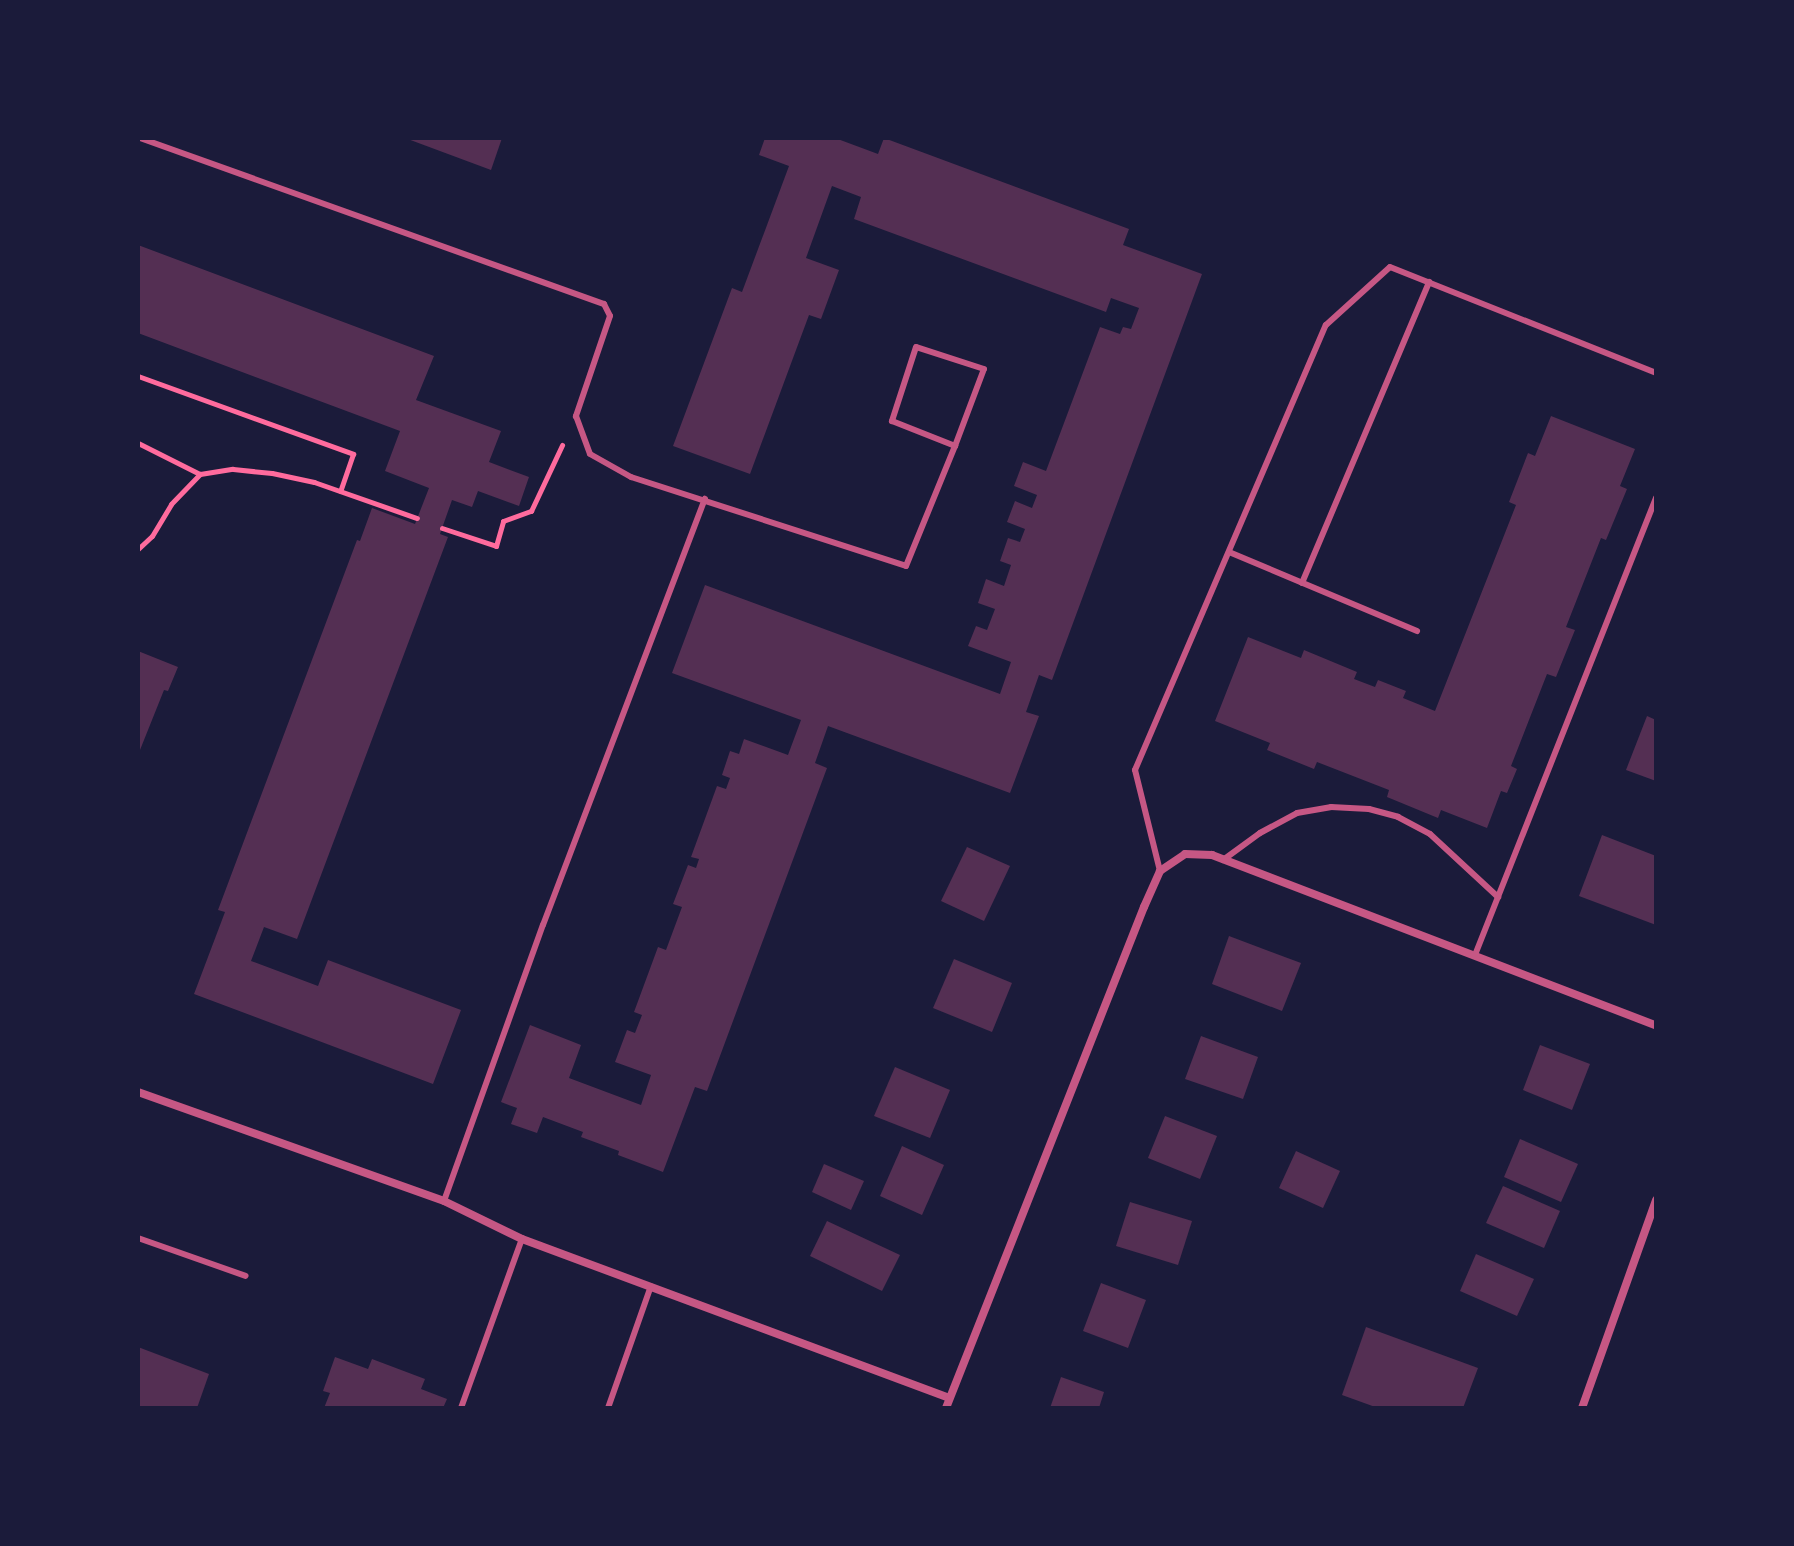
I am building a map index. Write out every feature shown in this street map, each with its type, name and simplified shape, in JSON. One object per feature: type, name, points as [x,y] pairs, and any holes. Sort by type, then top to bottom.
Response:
[{"type":"street","points":[[138,1092],[444,1201],[522,1239],[651,1286],[948,1403],[1160,871],[1185,854],[1212,855],[1656,1025]]},
{"type":"street","points":[[1582,1408],[1656,1200]]},
{"type":"lane","points":[[140,138],[604,304],[610,316],[576,416],[590,454],[631,477],[906,566],[955,446],[984,369],[916,347],[892,421],[955,446]]},
{"type":"lane","points":[[1160,871],[1135,770],[1326,325],[1390,267],[1656,373]]},
{"type":"lane","points":[[1302,583],[1429,282]]},
{"type":"lane","points":[[1475,955],[1656,498]]},
{"type":"lane","points":[[444,1201],[543,925],[705,499]]},
{"type":"lane","points":[[1229,552],[1417,631]]},
{"type":"lane","points":[[1223,860],[1260,833],[1297,813],[1331,807],[1369,809],[1398,817],[1430,834],[1498,897]]},
{"type":"lane","points":[[138,1238],[246,1276]]},
{"type":"lane","points":[[461,1408],[522,1239]]},
{"type":"lane","points":[[608,1408],[651,1286]]},
{"type":"path","points":[[138,376],[353,454],[340,491]]},
{"type":"path","points":[[442,528],[496,546],[503,521],[531,511],[576,416]]},
{"type":"path","points":[[138,443],[200,474],[233,469],[272,473],[340,491],[417,518]]},
{"type":"path","points":[[138,549],[152,536],[171,504],[200,474]]},
{"type":"building","points":[[405,138],[502,138],[491,170]]},
{"type":"building","points":[[765,138],[835,138],[878,154],[884,138],[1129,229],[1123,245],[1202,274],[1052,680],[1039,675],[1026,712],[1039,716],[1010,793],[828,726],[815,763],[827,768],[707,1091],[695,1087],[663,1172],[618,1155],[619,1151],[581,1137],[583,1132],[543,1117],[537,1133],[511,1124],[517,1108],[501,1102],[530,1025],[581,1045],[569,1078],[641,1105],[651,1075],[615,1062],[627,1030],[635,1033],[642,1015],[634,1012],[658,947],[666,950],[682,907],[673,904],[688,865],[696,868],[699,859],[691,857],[717,786],[726,789],[730,778],[722,775],[730,751],[739,754],[744,739],[788,755],[801,720],[672,673],[705,585],[1000,694],[1011,662],[968,646],[976,626],[987,630],[995,609],[978,603],[986,579],[1004,586],[1011,565],[1000,561],[1008,538],[1020,542],[1025,529],[1007,522],[1015,501],[1032,508],[1037,495],[1014,486],[1023,462],[1046,471],[1100,327],[1120,334],[1123,327],[1131,329],[1139,308],[1111,298],[1106,312],[854,219],[861,197],[832,186],[806,258],[839,270],[821,319],[809,315],[750,474],[673,446],[732,288],[742,292],[789,166],[759,155]]},
{"type":"building","points":[[138,245],[434,356],[416,400],[501,431],[489,462],[529,477],[519,506],[478,491],[472,507],[452,500],[440,534],[448,537],[297,939],[264,927],[251,961],[318,986],[328,960],[461,1010],[433,1084],[194,994],[225,912],[218,910],[357,540],[360,541],[372,508],[415,524],[429,488],[385,471],[400,431],[138,333]]},
{"type":"building","points":[[1551,416],[1635,449],[1620,486],[1627,489],[1606,540],[1601,538],[1566,627],[1575,630],[1556,677],[1547,674],[1511,766],[1517,769],[1507,793],[1501,791],[1487,828],[1441,810],[1438,818],[1387,797],[1389,790],[1317,762],[1314,769],[1267,750],[1270,743],[1215,721],[1248,637],[1301,658],[1304,650],[1357,672],[1354,679],[1375,687],[1378,680],[1406,691],[1403,698],[1435,711],[1516,505],[1509,502],[1528,453],[1535,456]]},
{"type":"building","points":[[138,651],[178,667],[168,691],[164,690],[138,755]]},
{"type":"building","points":[[1647,716],[1656,720],[1656,781],[1626,770]]},
{"type":"building","points":[[1602,835],[1656,856],[1656,925],[1579,896]]},
{"type":"building","points":[[967,847],[1010,866],[984,921],[941,901]]},
{"type":"building","points":[[1229,936],[1301,963],[1282,1011],[1212,984]]},
{"type":"building","points":[[954,959],[1012,983],[992,1032],[933,1008]]},
{"type":"building","points":[[1201,1036],[1258,1057],[1243,1099],[1185,1079]]},
{"type":"building","points":[[1540,1045],[1590,1064],[1572,1110],[1523,1090]]},
{"type":"building","points":[[895,1067],[950,1090],[930,1138],[874,1116]]},
{"type":"building","points":[[1165,1116],[1217,1136],[1200,1179],[1148,1158]]},
{"type":"building","points":[[1520,1139],[1578,1164],[1561,1202],[1504,1177]]},
{"type":"building","points":[[902,1146],[944,1165],[922,1215],[880,1196]]},
{"type":"building","points":[[1296,1151],[1340,1171],[1323,1208],[1279,1188]]},
{"type":"building","points":[[824,1164],[864,1181],[851,1210],[812,1192]]},
{"type":"building","points":[[1503,1186],[1560,1211],[1544,1248],[1486,1223]]},
{"type":"building","points":[[1130,1202],[1192,1221],[1178,1265],[1116,1246]]},
{"type":"building","points":[[827,1221],[900,1255],[882,1291],[810,1256]]},
{"type":"building","points":[[1476,1254],[1534,1279],[1517,1316],[1460,1291]]},
{"type":"building","points":[[1101,1283],[1146,1300],[1128,1348],[1083,1331]]},
{"type":"building","points":[[1366,1327],[1478,1368],[1463,1408],[1378,1408],[1342,1395]]},
{"type":"building","points":[[138,1347],[209,1374],[197,1408],[138,1408]]},
{"type":"building","points":[[335,1357],[368,1369],[372,1359],[425,1379],[421,1389],[447,1399],[443,1408],[324,1408],[330,1393],[323,1391]]},
{"type":"building","points":[[1061,1377],[1104,1392],[1099,1408],[1050,1408]]}]
